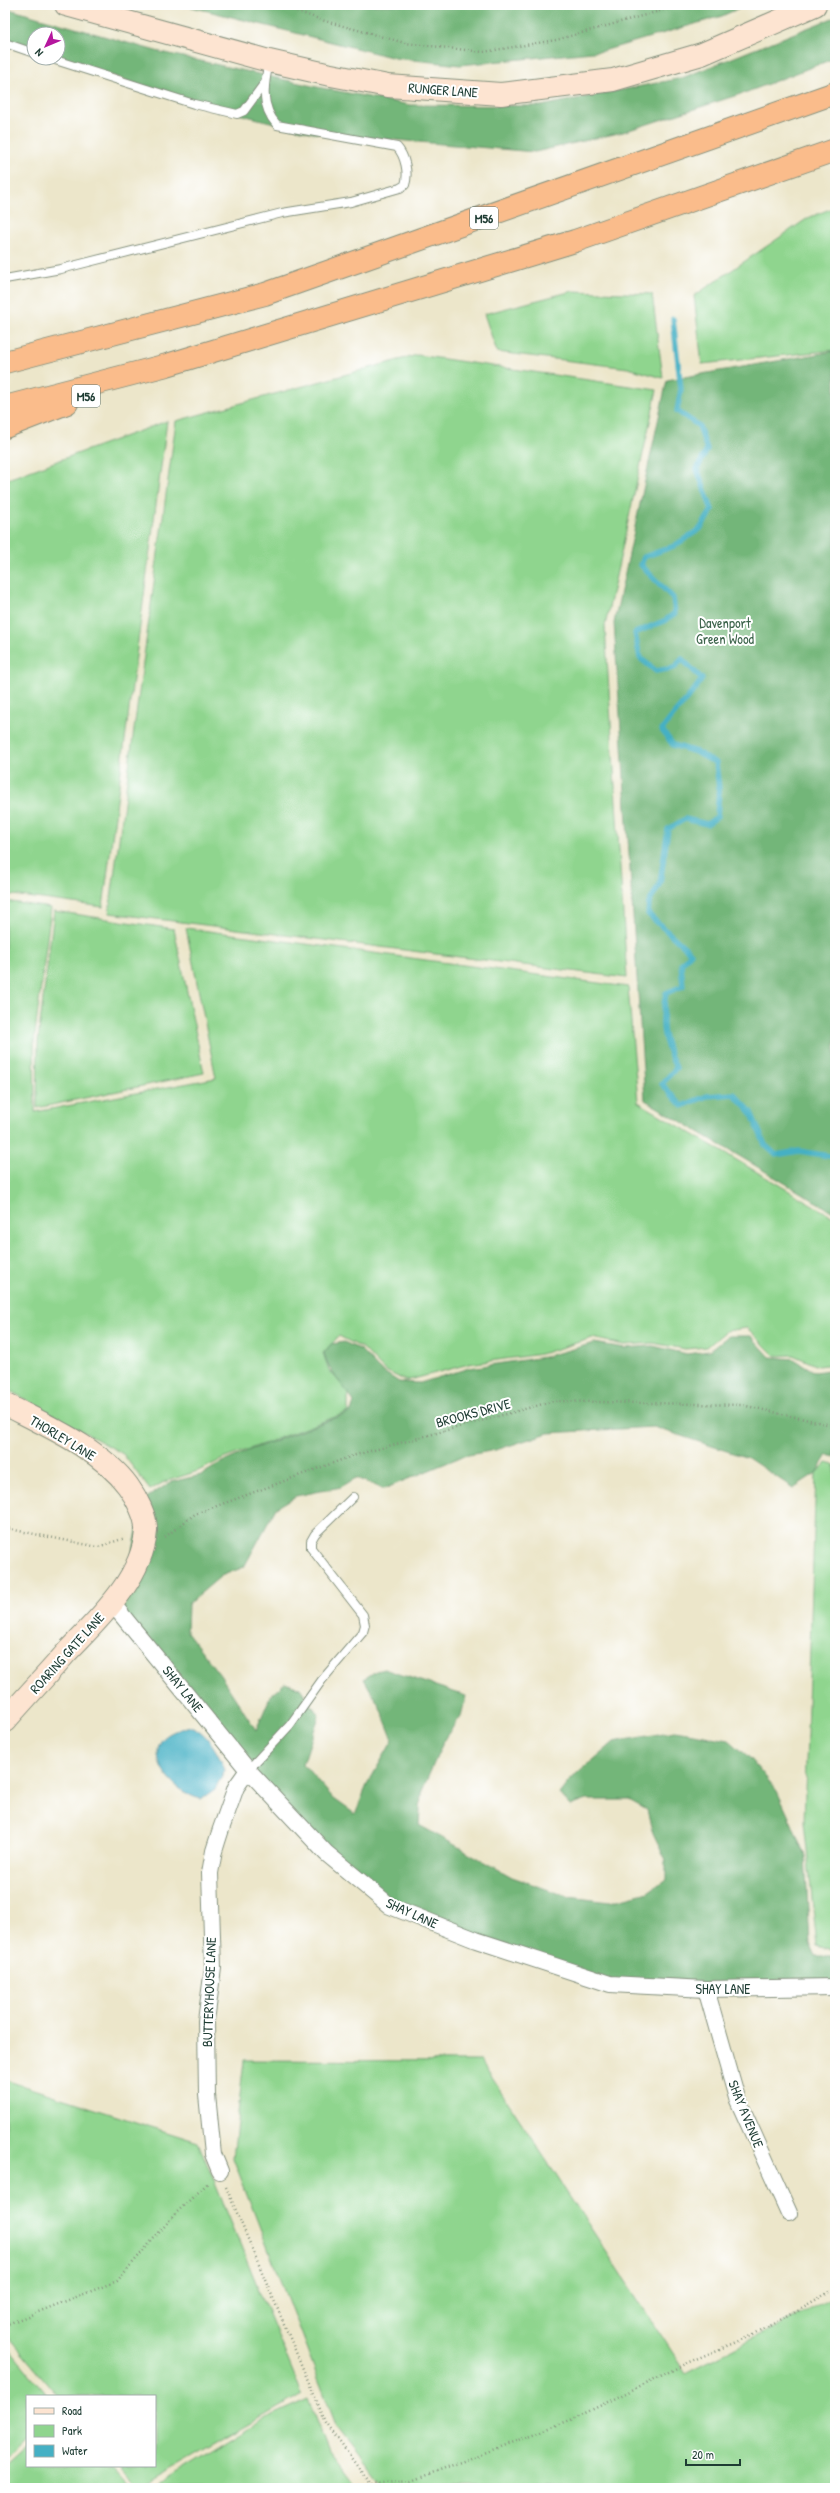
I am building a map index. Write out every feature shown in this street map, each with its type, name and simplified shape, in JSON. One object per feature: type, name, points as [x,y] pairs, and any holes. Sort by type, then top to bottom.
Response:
[{"type":"highway","name":"M56","points":[[5,362],[129,331],[265,294],[835,93]]},
{"type":"highway","name":"M56","points":[[5,406],[167,364],[575,241],[835,150]]},
{"type":"highway","name":"M56","points":[[5,346],[129,331]]},
{"type":"highway","name":"M56","points":[[5,427],[167,364]]},
{"type":"street","name":"RUNGER LANE","points":[[66,5],[269,61],[388,86],[501,94],[613,80],[702,54],[815,5]]},
{"type":"street","name":"THORLEY LANE","points":[[5,1404],[79,1444],[108,1466],[128,1486],[140,1507],[146,1531],[140,1557],[112,1602]]},
{"type":"street","name":"SHAY LANE","points":[[112,1602],[248,1770],[326,1854],[390,1906],[476,1940],[610,1984],[706,1989],[835,1987]]},
{"type":"street","name":"ROARING GATE LANE","points":[[5,1721],[112,1602]]},
{"type":"street","name":"BUTTERYHOUSE LANE","points":[[220,2171],[213,2154],[207,2095],[206,2021],[213,1968],[210,1873],[214,1851],[223,1822],[236,1787],[248,1770]]},
{"type":"street","name":"SHAY AVENUE","points":[[706,1989],[737,2098],[789,2213]]},
{"type":"lane","points":[[5,43],[26,50]]},
{"type":"lane","points":[[66,63],[194,104],[237,114],[244,111],[263,85],[269,61]]},
{"type":"lane","points":[[5,279],[61,269],[282,213],[351,202],[400,188],[405,185],[404,157],[397,147],[277,125],[270,118],[266,106],[263,85]]},
{"type":"lane","points":[[248,1770],[286,1730],[322,1680],[364,1632],[365,1625],[363,1615],[311,1548],[311,1541],[315,1534],[353,1497]]},
{"type":"path","points":[[278,5],[325,21],[405,43],[483,52],[556,40],[681,5]]},
{"type":"path","name":"BROOKS DRIVE","points":[[140,1557],[195,1514],[202,1511],[352,1456],[554,1402],[742,1405],[835,1426]]},
{"type":"path","points":[[5,1528],[98,1546],[146,1531]]},
{"type":"path","points":[[5,2325],[117,2281],[175,2214],[220,2171],[326,2423],[373,2488]]},
{"type":"path","points":[[370,2484],[411,2481],[573,2419],[689,2362],[755,2334],[835,2289]]},
{"type":"green space","points":[[184,5],[746,5],[722,16],[603,51],[460,65],[395,58]]},
{"type":"green space","points":[[5,8],[156,51],[317,87],[410,105],[541,106],[682,78],[835,17],[835,58],[750,91],[623,132],[535,152],[314,133],[183,100],[66,60],[66,26],[26,26],[26,46],[5,39]]},
{"type":"green space","points":[[835,207],[835,350],[702,364],[694,296],[808,218]]},
{"type":"green space","points":[[573,291],[652,294],[663,378],[628,368],[497,352],[484,314]]},
{"type":"green space","name":"Davenport Green Wood","points":[[835,351],[835,1213],[645,1100],[614,623],[667,380]]},
{"type":"green space","points":[[417,355],[657,390],[605,626],[627,978],[109,913],[176,421]]},
{"type":"green space","points":[[167,421],[103,907],[5,894],[5,480]]},
{"type":"green space","points":[[5,901],[51,908],[34,1041],[35,1112],[216,1078],[186,928],[628,987],[638,1102],[835,1218],[835,1364],[818,1366],[793,1355],[775,1356],[747,1328],[726,1331],[707,1347],[685,1349],[653,1343],[624,1345],[592,1338],[541,1354],[469,1364],[406,1381],[384,1370],[364,1349],[339,1336],[323,1353],[329,1370],[348,1392],[348,1412],[223,1459],[198,1471],[164,1482],[150,1490],[123,1454],[5,1388]]},
{"type":"green space","points":[[54,911],[174,929],[204,1073],[37,1108],[38,1040]]},
{"type":"green space","points":[[728,1336],[751,1336],[770,1357],[794,1359],[815,1372],[835,1369],[835,1457],[827,1455],[816,1473],[793,1488],[748,1458],[654,1427],[548,1433],[496,1450],[463,1456],[384,1489],[356,1478],[341,1487],[296,1496],[276,1508],[244,1567],[221,1576],[188,1604],[187,1632],[220,1675],[256,1730],[271,1695],[285,1683],[300,1688],[319,1716],[303,1764],[334,1799],[355,1814],[367,1785],[393,1740],[379,1705],[364,1679],[376,1671],[384,1669],[466,1696],[461,1716],[445,1738],[421,1793],[419,1825],[512,1877],[569,1897],[610,1902],[648,1892],[666,1879],[666,1860],[653,1833],[647,1810],[629,1800],[587,1800],[570,1806],[559,1794],[570,1780],[614,1742],[675,1731],[729,1740],[751,1759],[777,1791],[792,1824],[805,1856],[810,1943],[816,1956],[835,1956],[835,1987],[610,1984],[390,1906],[326,1853],[112,1603],[127,1582],[143,1500],[171,1482],[201,1475],[221,1463],[250,1450],[351,1412],[354,1402],[333,1373],[324,1353],[331,1344],[344,1342],[361,1350],[379,1369],[399,1382],[420,1383],[469,1368],[544,1357],[594,1343],[625,1348],[653,1346],[687,1354],[709,1351]]},
{"type":"green space","points":[[826,1463],[835,1465],[835,1950],[817,1946],[804,1822],[816,1473]]},
{"type":"green space","points":[[244,2060],[481,2061],[686,2373],[835,2296],[835,2488],[385,2488],[336,2425],[233,2158]]},
{"type":"green space","points":[[5,2080],[198,2142],[302,2394],[139,2488],[121,2467],[156,2467],[156,2395],[57,2395],[5,2333]]},
{"type":"green space","points":[[5,2344],[47,2395],[26,2395],[26,2439],[5,2459]]},
{"type":"green space","points":[[308,2399],[329,2453],[355,2488],[154,2488],[272,2415]]},
{"type":"green space","points":[[26,2447],[26,2467],[114,2467],[133,2488],[5,2488],[5,2466]]},
{"type":"water","points":[[190,1726],[202,1733],[212,1744],[225,1770],[215,1789],[201,1799],[193,1797],[170,1780],[164,1772],[158,1754],[159,1745],[164,1737],[172,1732]]},
{"type":"waterway","points":[[673,319],[681,389],[677,411],[699,426],[707,450],[697,469],[712,510],[700,529],[674,546],[644,557],[641,565],[673,598],[675,613],[666,620],[635,633],[640,658],[656,671],[674,668],[682,659],[702,679],[662,730],[673,745],[696,752],[716,763],[719,789],[717,817],[707,824],[685,819],[668,829],[660,883],[649,903],[648,914],[691,953],[681,964],[683,986],[666,993],[663,1014],[665,1040],[676,1068],[662,1084],[682,1106],[707,1096],[734,1094],[751,1112],[765,1145],[776,1155],[799,1151],[835,1157]]}]
